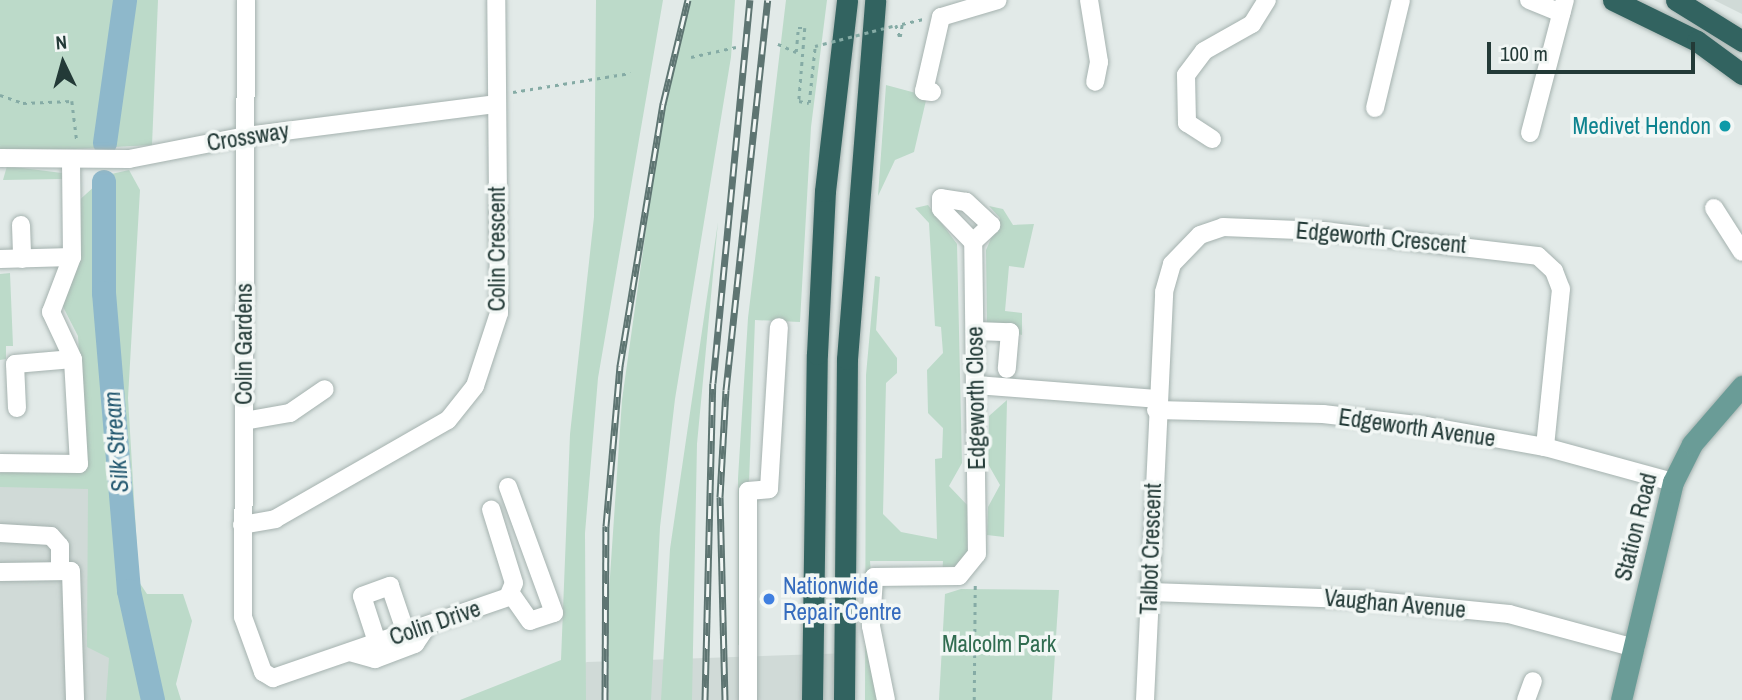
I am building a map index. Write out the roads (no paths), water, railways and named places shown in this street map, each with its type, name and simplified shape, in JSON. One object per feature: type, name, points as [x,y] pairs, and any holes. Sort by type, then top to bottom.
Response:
[{"type":"highway","points":[[812,700],[817,354],[825,191],[847,0]]},
{"type":"highway","points":[[844,700],[847,359],[875,0]]},
{"type":"highway","points":[[1613,0],[1685,34],[1742,75]]},
{"type":"highway","points":[[1676,0],[1742,41]]},
{"type":"main road","name":"Station Road","points":[[1621,700],[1673,482],[1692,444],[1741,390]]},
{"type":"street","name":"Colin Gardens","points":[[246,0],[243,617],[263,672],[273,678]]},
{"type":"street","name":"Colin Crescent","points":[[242,525],[275,519],[448,419],[475,386],[499,313],[496,0]]},
{"type":"street","points":[[932,92],[924,91],[941,17],[998,0]]},
{"type":"street","points":[[1089,0],[1099,62],[1095,82]]},
{"type":"street","points":[[1212,139],[1187,123],[1186,75],[1204,51],[1252,24],[1267,0]]},
{"type":"street","points":[[1375,108],[1401,0]]},
{"type":"street","points":[[1529,0],[1564,6],[1530,133]]},
{"type":"street","name":"Crossway","points":[[0,158],[76,163],[129,159],[246,136],[496,99]]},
{"type":"street","points":[[0,463],[79,464],[73,359],[51,312],[72,257],[76,163]]},
{"type":"street","points":[[1713,208],[1742,252]]},
{"type":"street","points":[[21,225],[22,259]]},
{"type":"street","name":"Edgeworth Crescent","points":[[1156,404],[1167,277],[1181,251],[1212,229],[1323,231],[1526,253],[1548,263],[1561,289],[1545,447]]},
{"type":"street","name":"Edgeworth Close","points":[[887,700],[871,626],[874,577],[959,576],[977,554],[973,242]]},
{"type":"street","points":[[0,259],[72,257]]},
{"type":"street","points":[[748,700],[748,491],[769,489],[779,327]]},
{"type":"street","points":[[975,331],[1010,332],[1007,369]]},
{"type":"street","points":[[17,408],[15,364],[73,359]]},
{"type":"street","name":"Edgeworth Avenue","points":[[976,385],[1156,404],[1322,414],[1545,447],[1673,482]]},
{"type":"street","points":[[244,421],[290,414],[326,389]]},
{"type":"street","name":"Talbot Crescent","points":[[1145,700],[1156,404]]},
{"type":"street","points":[[491,509],[514,583],[511,594],[530,621],[554,613],[508,487]]},
{"type":"street","points":[[0,533],[51,536],[60,546],[60,571]]},
{"type":"street","points":[[503,548],[529,541]]},
{"type":"street","points":[[0,572],[72,571],[75,700],[62,700]]},
{"type":"street","points":[[377,642],[362,596],[390,586],[406,633]]},
{"type":"street","name":"Vaughan Avenue","points":[[1151,592],[1356,600],[1509,614],[1635,648]]},
{"type":"street","name":"Colin Drive","points":[[273,678],[511,594]]},
{"type":"street","points":[[350,652],[375,659],[415,644],[426,626]]},
{"type":"street","points":[[1526,700],[1533,681]]},
{"type":"waterway","name":"Silk Stream","points":[[105,143],[125,0]]},
{"type":"waterway","name":"Silk Stream","points":[[104,182],[104,293],[129,591],[153,700]]},
{"type":"railway","points":[[605,700],[606,526],[620,366],[663,104],[688,0]]},
{"type":"railway","points":[[705,700],[713,383],[750,0]]},
{"type":"railway","points":[[725,700],[720,497],[726,390],[768,0]]},
{"type":"place","name":"Medivet Hendon","points":[[1725,126]]},
{"type":"place","name":"Nationwide Repair Centre","points":[[769,599]]},
{"type":"park label","name":"Malcolm Park","points":[[999,644]]}]
